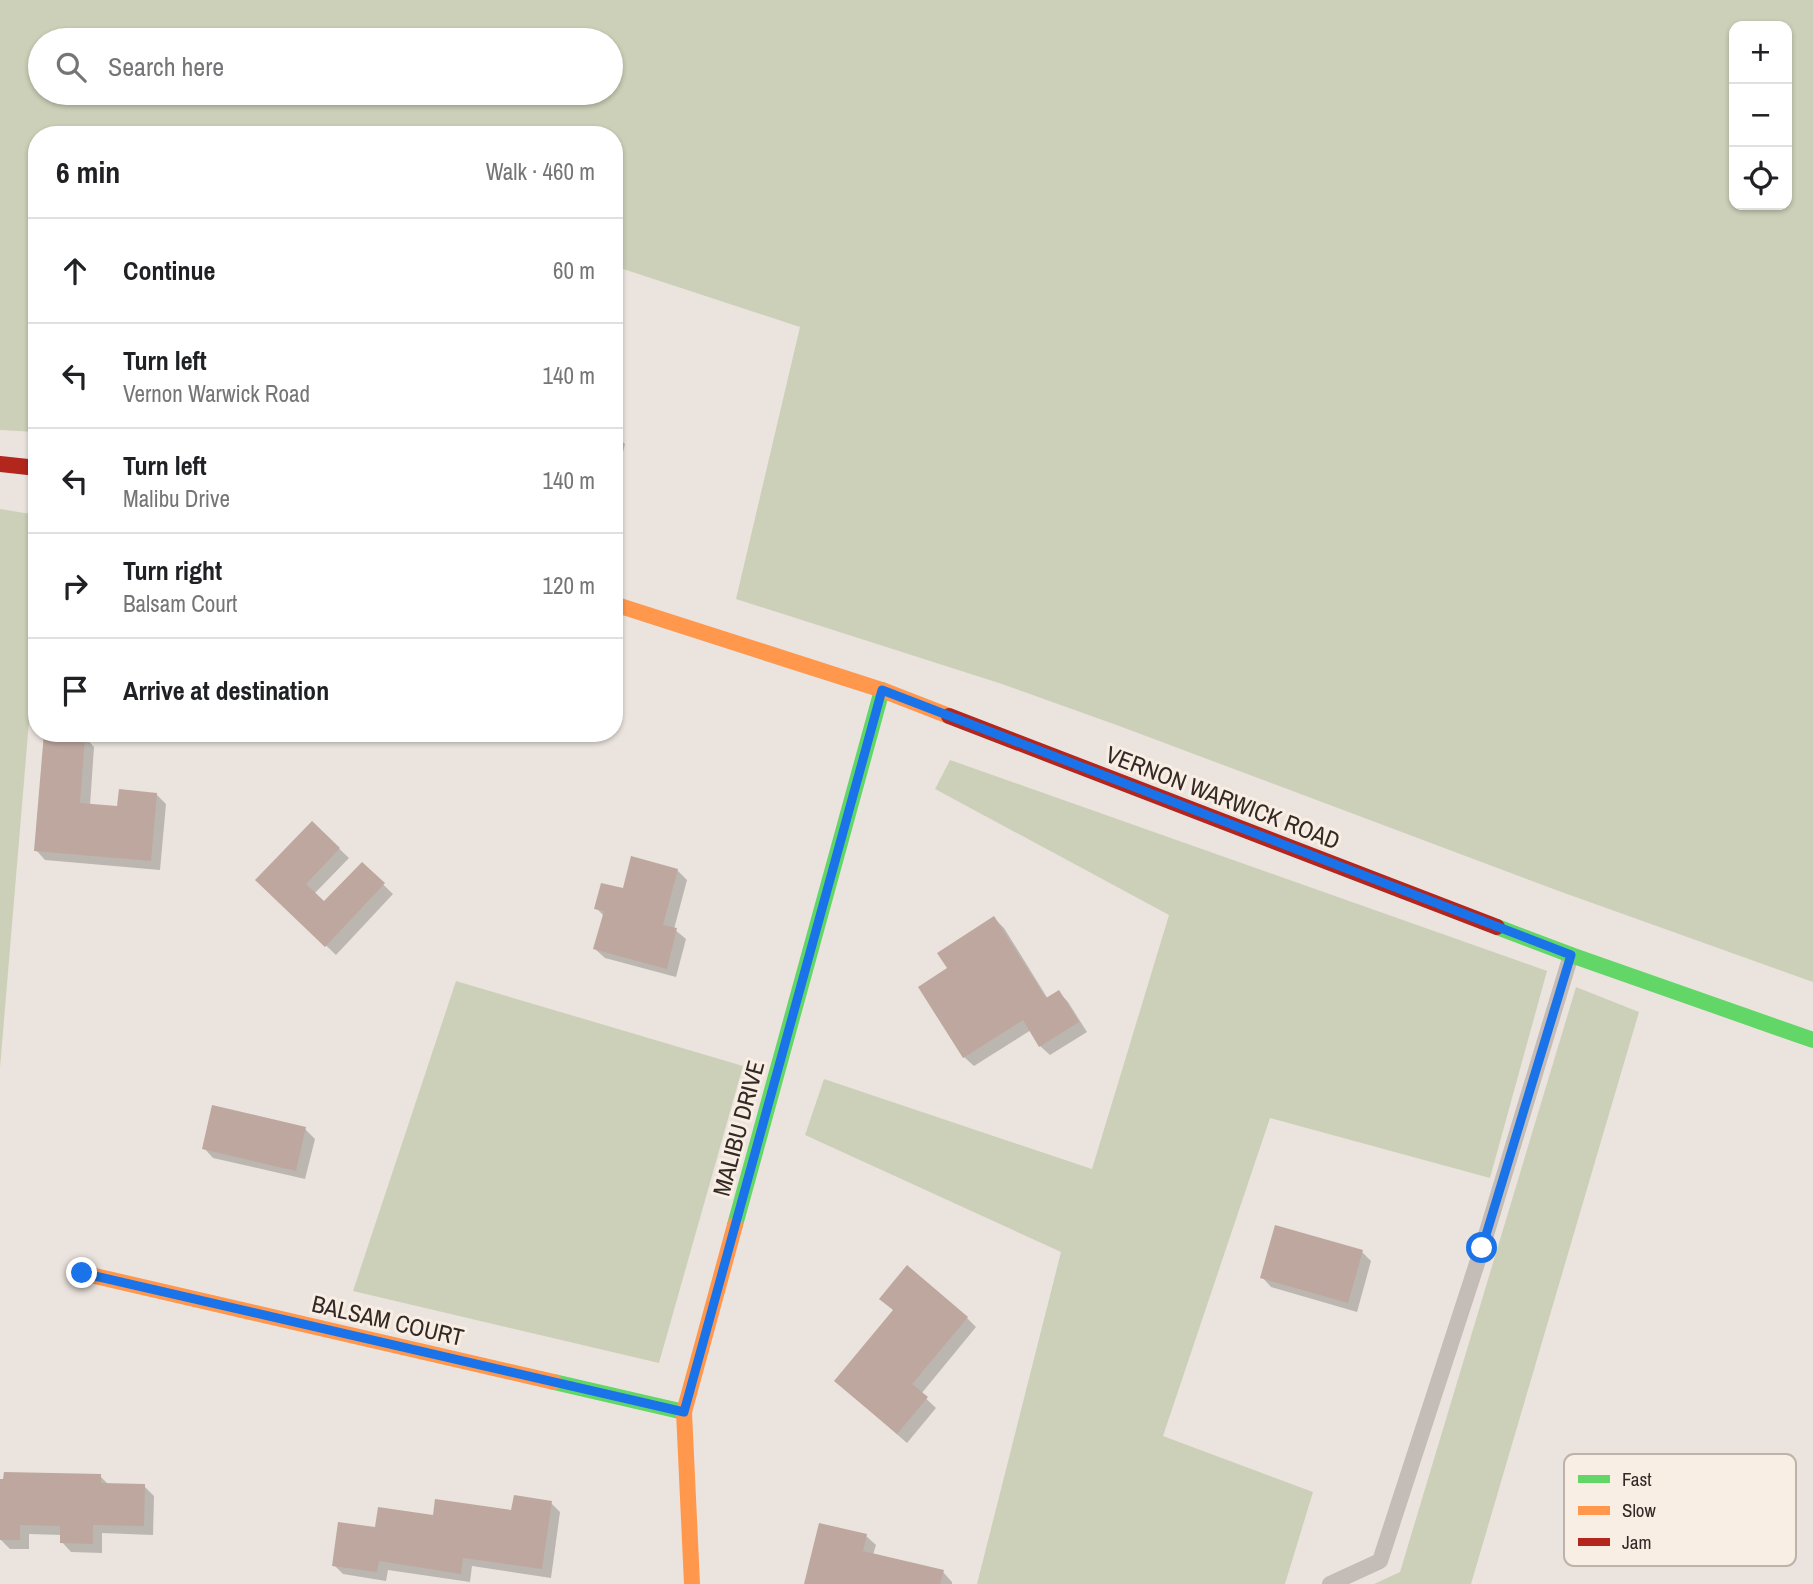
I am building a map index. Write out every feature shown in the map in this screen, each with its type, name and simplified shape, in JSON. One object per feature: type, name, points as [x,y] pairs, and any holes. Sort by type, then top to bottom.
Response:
[{"type":"street","points":[[0,464],[28,467]]},
{"type":"street","name":"VERNON WARWICK ROAD","points":[[623,607],[882,690],[1571,955],[1813,1040]]},
{"type":"street","name":"MALIBU DRIVE","points":[[692,1584],[684,1412],[882,690]]},
{"type":"street","name":"BALSAM COURT","points":[[82,1273],[684,1412]]},
{"type":"lane","points":[[1330,1584],[1380,1562],[1482,1248],[1571,955]]},
{"type":"green space","points":[[0,0],[1813,0],[1813,982],[1556,890],[1002,684],[736,599],[800,327],[623,269],[623,126],[28,126],[28,432],[0,430]]},
{"type":"green space","points":[[0,509],[28,514],[28,734],[0,1068]]},
{"type":"green space","points":[[950,760],[1547,971],[1490,1178],[1270,1118],[1163,1436],[1313,1492],[1285,1584],[977,1584],[1061,1252],[805,1135],[824,1079],[1092,1169],[1169,915],[935,789]]},
{"type":"green space","points":[[456,981],[743,1066],[659,1363],[353,1291]]},
{"type":"green space","points":[[1576,987],[1639,1012],[1471,1584],[1374,1584],[1400,1572]]},
{"type":"building","points":[[43,742],[85,742],[80,803],[117,806],[119,789],[157,793],[151,861],[34,851]]},
{"type":"building","points":[[312,821],[340,848],[306,884],[324,901],[362,862],[385,883],[325,947],[255,880]]},
{"type":"building","points":[[631,856],[678,869],[663,925],[677,928],[667,969],[593,949],[604,911],[594,909],[601,883],[623,888]]},
{"type":"building","points":[[994,916],[1046,998],[1059,990],[1079,1022],[1039,1047],[1023,1020],[963,1058],[918,987],[947,968],[937,953]]},
{"type":"building","points":[[212,1105],[306,1127],[296,1171],[202,1149]]},
{"type":"building","points":[[1275,1225],[1363,1250],[1348,1303],[1260,1278]]},
{"type":"building","points":[[907,1265],[968,1317],[912,1384],[928,1397],[897,1434],[834,1381],[893,1310],[879,1299]]},
{"type":"building","points":[[4,1472],[101,1474],[101,1483],[145,1484],[144,1526],[93,1525],[93,1544],[60,1543],[60,1526],[20,1525],[20,1540],[0,1540],[0,1479],[3,1479]]},
{"type":"building","points":[[514,1495],[552,1501],[542,1569],[463,1558],[461,1574],[379,1561],[377,1572],[332,1566],[338,1522],[375,1527],[378,1507],[433,1515],[435,1499],[511,1510]]},
{"type":"building","points":[[819,1523],[867,1534],[863,1551],[944,1570],[940,1584],[804,1584]]},
{"type":"traffic: fast","points":[[735,1225],[882,690]]},
{"type":"traffic: fast","points":[[1497,927],[1813,1040]]},
{"type":"traffic: fast","points":[[554,1382],[684,1412]]},
{"type":"traffic: slow","points":[[623,607],[882,690],[949,716]]},
{"type":"traffic: slow","points":[[692,1584],[684,1412],[735,1225]]},
{"type":"traffic: slow","points":[[82,1273],[554,1382]]},
{"type":"traffic: jam","points":[[0,464],[28,467]]},
{"type":"traffic: jam","points":[[949,716],[1497,927]]},
{"type":"route","points":[[82,1273],[684,1412],[882,690],[1571,955],[1482,1248]]}]
